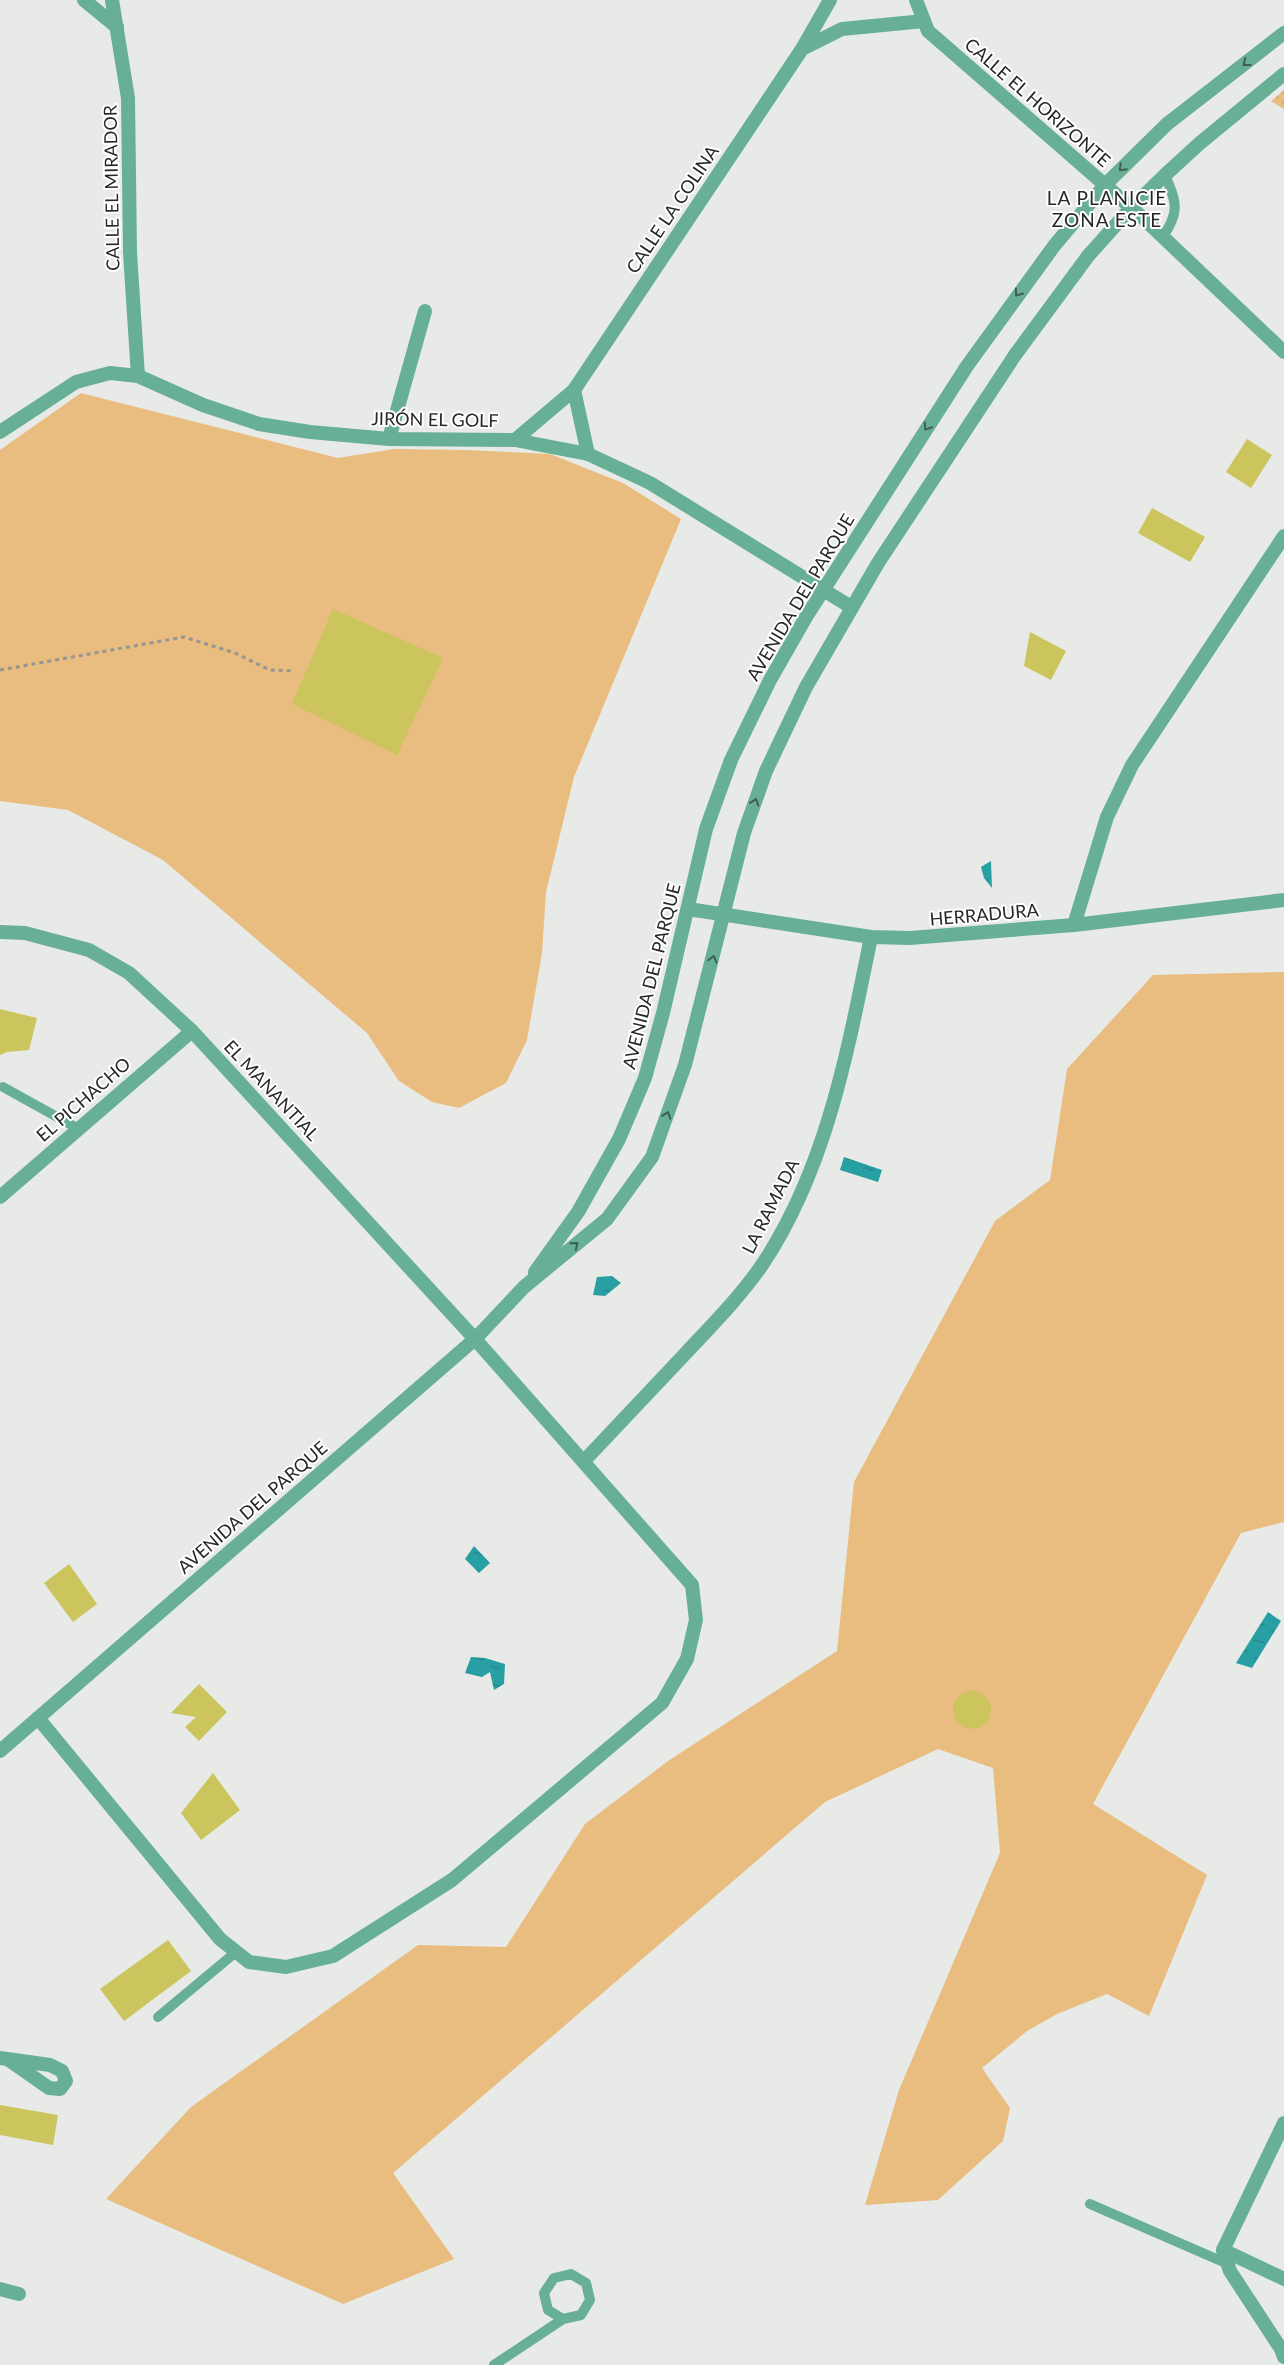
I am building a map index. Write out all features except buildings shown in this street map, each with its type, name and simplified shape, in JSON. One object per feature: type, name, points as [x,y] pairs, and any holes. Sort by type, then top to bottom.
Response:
[{"type":"street","points":[[84,0],[117,27]]},
{"type":"street","name":"CALLE EL MIRADOR","points":[[112,0],[128,98],[130,253],[138,376]]},
{"type":"street","name":"CALLE LA COLINA","points":[[515,440],[574,390],[802,49],[830,0]]},
{"type":"street","points":[[916,0],[924,20]]},
{"type":"street","name":"CALLE LA COLINA","points":[[802,49],[842,29],[924,20]]},
{"type":"street","name":"CALLE EL HORIZONTE","points":[[924,20],[928,31],[1131,208],[1284,352]]},
{"type":"street","name":"AVENIDA DEL PARQUE","points":[[524,1287],[578,1212],[622,1131],[645,1078],[663,1013],[706,829],[731,760],[770,680],[823,590],[916,443],[1001,317],[1054,246],[1105,186],[1167,124],[1284,33]]},
{"type":"street","name":"AVENIDA DEL PARQUE","points":[[0,1751],[475,1338],[524,1287],[607,1219],[652,1157],[685,1065],[744,833],[766,771],[792,714],[851,607],[1038,321],[1088,256],[1131,208],[1165,175],[1200,143],[1284,74]]},
{"type":"street","points":[[390,439],[425,311]]},
{"type":"street","name":"JIRÓN EL GOLF","points":[[0,432],[76,382],[110,373],[138,376],[203,405],[259,424],[310,432],[390,439],[515,440],[588,454],[650,483],[851,607]]},
{"type":"street","points":[[574,390],[588,454]]},
{"type":"street","points":[[1074,925],[1108,818],[1132,765],[1284,536]]},
{"type":"street","name":"HERRADURA","points":[[688,909],[871,937],[934,937],[1074,925],[1284,900]]},
{"type":"street","name":"EL MANANTIAL","points":[[0,932],[25,933],[88,950],[129,973],[192,1030],[475,1338],[692,1585],[696,1620],[687,1659],[662,1703],[452,1880],[334,1956],[286,1967],[250,1962],[220,1940],[38,1718]]},
{"type":"street","name":"LA RAMADA","points":[[584,1461],[726,1311],[762,1265],[789,1217],[812,1164],[844,1064],[871,937]]},
{"type":"street","name":"EL PICHACHO","points":[[0,1197],[77,1128],[192,1030]]},
{"type":"street","points":[[1284,2123],[1223,2250],[1230,2271],[1281,2349],[1284,2357]]},
{"type":"street","points":[[1223,2250],[1284,2279]]},
{"type":"street","points":[[0,2289],[19,2294]]},
{"type":"lane","points":[[1162,238],[1170,226],[1175,211],[1175,198],[1165,175]]},
{"type":"lane","points":[[3,1087],[77,1128]]},
{"type":"lane","points":[[158,2017],[236,1952]]},
{"type":"lane","points":[[1090,2204],[1228,2264]]},
{"type":"lane","points":[[494,2365],[563,2319],[580,2315],[590,2300],[586,2283],[571,2274],[554,2278],[544,2293],[548,2310],[563,2319]]},
{"type":"path","points":[[0,670],[184,637],[235,653],[270,670],[294,671]]},
{"type":"shaded area","points":[[1284,90],[1284,109],[1271,101]]},
{"type":"shaded area","points":[[81,393],[338,458],[394,449],[550,454],[623,483],[681,519],[574,777],[546,892],[542,953],[527,1040],[506,1083],[459,1108],[432,1102],[399,1081],[367,1033],[163,860],[68,810],[0,801],[0,450]]},
{"type":"shaded area","points":[[1284,972],[1284,1522],[1241,1533],[1093,1804],[1207,1875],[1149,2016],[1107,1994],[1057,2014],[1027,2031],[982,2068],[1010,2108],[1003,2141],[938,2200],[865,2205],[899,2090],[1000,1853],[993,1768],[938,1749],[825,1802],[393,2173],[454,2259],[343,2304],[106,2199],[191,2107],[418,1945],[506,1947],[585,1824],[668,1761],[837,1651],[854,1482],[995,1221],[1050,1180],[1067,1069],[1153,975]]},
{"type":"water","points":[[991,861],[992,888],[984,878],[981,867]]},
{"type":"water","points":[[844,1157],[882,1170],[878,1182],[840,1170]]},
{"type":"water","points":[[612,1276],[621,1283],[605,1296],[593,1295],[597,1277]]},
{"type":"water","points":[[474,1546],[490,1563],[479,1573],[465,1559]]},
{"type":"water","points":[[1268,1612],[1281,1621],[1252,1668],[1236,1663]]},
{"type":"water","points":[[471,1657],[485,1658],[505,1664],[504,1684],[494,1690],[490,1672],[482,1677],[465,1673]]},
{"type":"district","name":"LA PLANICIE ZONA ESTE","points":[[1107,208]]}]
